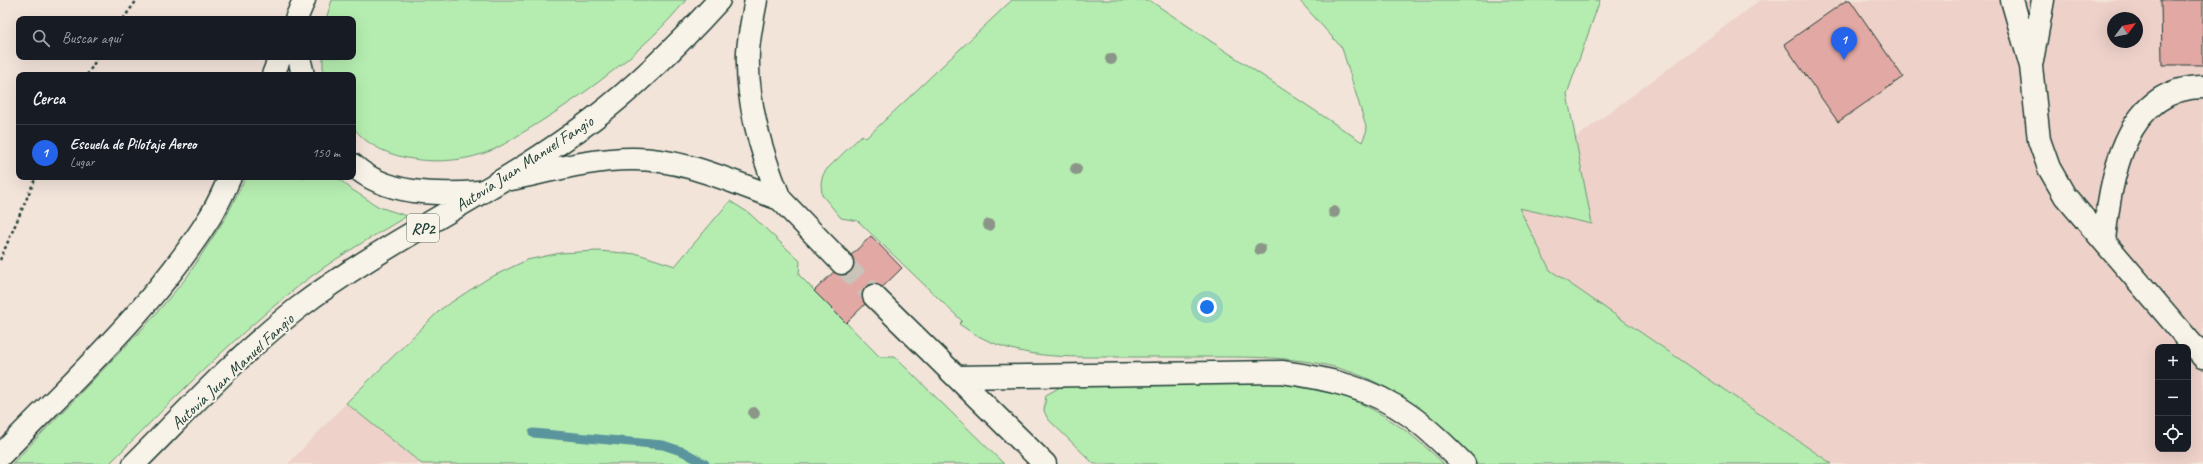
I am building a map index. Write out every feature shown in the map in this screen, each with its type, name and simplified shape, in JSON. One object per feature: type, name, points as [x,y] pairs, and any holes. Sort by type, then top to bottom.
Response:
[{"type":"main road","points":[[297,16],[304,0]]},
{"type":"main road","name":"Autovía Juan Manuel Fangio","points":[[134,464],[261,339],[299,308],[350,273],[501,180],[593,119],[669,53],[719,0]]},
{"type":"main road","points":[[756,0],[748,52],[753,113],[761,146],[780,199],[842,263]]},
{"type":"main road","points":[[2012,0],[2031,66],[2039,140],[2049,168],[2065,196],[2203,357]]},
{"type":"main road","points":[[2031,66],[2043,0]]},
{"type":"main road","points":[[274,72],[279,60]]},
{"type":"main road","points":[[300,60],[302,72]]},
{"type":"main road","points":[[2104,240],[2110,194],[2116,168],[2123,147],[2140,116],[2152,104],[2176,90],[2188,87],[2203,87]]},
{"type":"main road","points":[[501,180],[607,160],[632,158],[689,166],[780,199]]},
{"type":"main road","points":[[356,168],[360,172],[388,186],[450,194],[482,192]]},
{"type":"main road","points":[[0,456],[136,315],[162,284],[210,217],[228,180]]},
{"type":"main road","points":[[874,296],[1045,464]]},
{"type":"main road","points":[[957,377],[1282,372],[1320,377],[1377,397],[1409,414],[1439,439],[1464,464]]},
{"type":"path","points":[[125,16],[137,0]]},
{"type":"path","points":[[89,72],[96,60]]},
{"type":"path","points":[[0,260],[35,180]]},
{"type":"shaded area","points":[[1760,0],[2203,0],[2203,464],[1832,464],[1471,216]]},
{"type":"shaded area","points":[[346,403],[422,464],[288,464]]},
{"type":"green space","points":[[332,0],[686,0],[632,55],[570,103],[504,144],[490,151],[456,160],[436,161],[417,160],[398,156],[380,149],[365,140],[356,130],[356,72],[325,72],[323,60],[356,60],[356,16],[327,16]]},
{"type":"green space","points":[[1012,0],[1149,0],[1362,142],[1367,130],[1342,48],[1299,0],[1600,0],[1567,94],[1592,224],[1519,208],[1550,270],[1832,464],[1478,464],[1425,415],[1396,394],[1364,377],[1328,365],[1253,357],[1052,356],[1014,350],[996,344],[977,335],[959,324],[962,321],[858,221],[841,218],[822,195],[821,183],[823,175],[827,169],[862,135],[866,138]]},
{"type":"green space","points":[[244,180],[340,180],[351,189],[379,207],[407,216],[322,269],[270,309],[199,374],[109,464],[12,464],[148,323],[187,277],[226,217]]},
{"type":"green space","points":[[730,201],[749,213],[800,261],[799,275],[880,357],[895,357],[1004,464],[422,464],[346,403],[441,309],[487,279],[527,260],[560,253],[598,251],[638,254],[675,266]]},
{"type":"green space","points":[[1267,382],[1319,389],[1364,405],[1384,416],[1404,430],[1424,445],[1444,464],[1094,464],[1048,419],[1044,411],[1046,395],[1062,386]]},
{"type":"building","points":[[1847,0],[1850,0],[1903,77],[1838,122],[1784,44]]},
{"type":"building","points":[[2161,0],[2203,0],[2203,65],[2162,65]]},
{"type":"building","points":[[871,236],[902,268],[846,323],[814,291]]},
{"type":"waterway","points":[[533,433],[663,445],[684,452],[705,464]]},
{"type":"tunnel","points":[[842,263],[874,296]]},
{"type":"place","name":"Escuela de Pilotaje Aereo","points":[[1844,60]]}]
